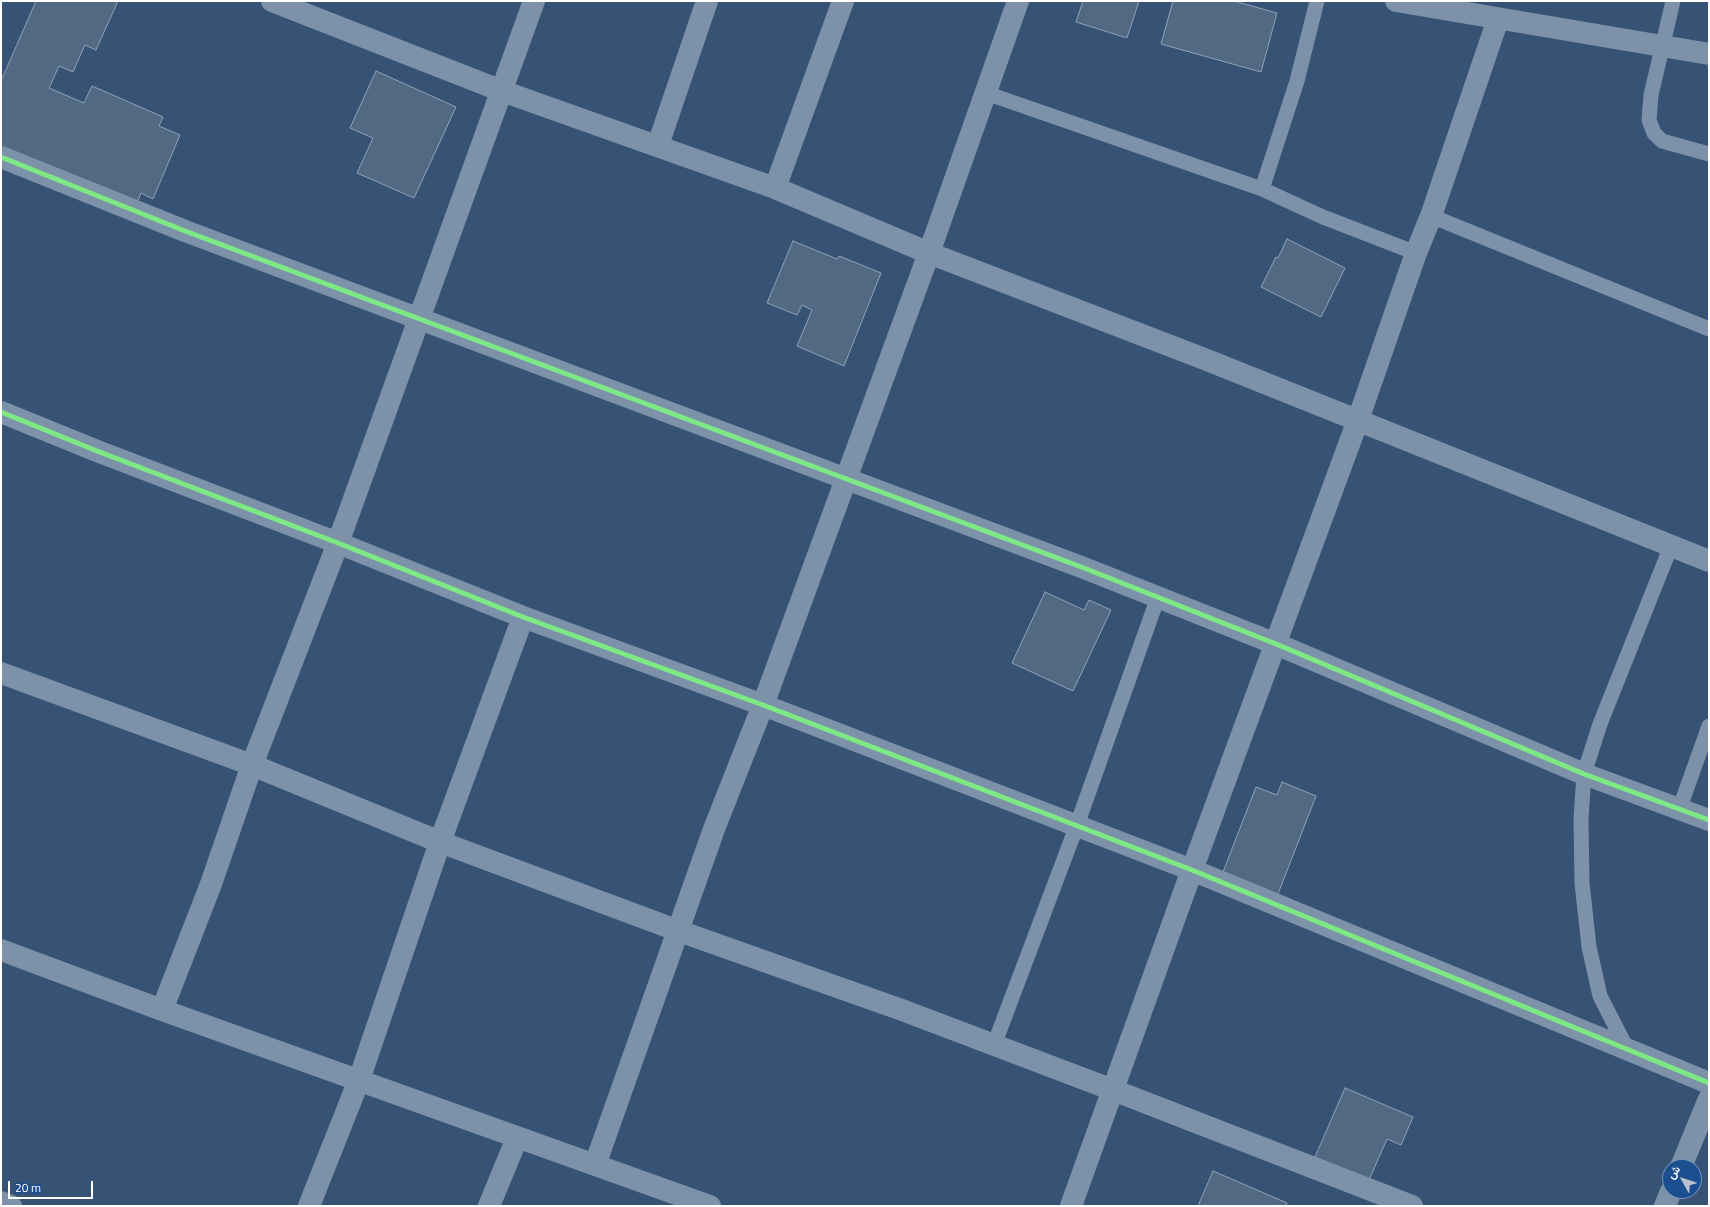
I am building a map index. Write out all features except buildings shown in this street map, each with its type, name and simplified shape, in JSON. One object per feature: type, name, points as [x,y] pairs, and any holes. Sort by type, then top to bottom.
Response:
[{"type":"street","points":[[272,1],[502,91],[658,145],[775,188],[929,253],[1207,360],[1709,560]]},
{"type":"street","points":[[162,1010],[211,884],[252,765],[338,543],[534,1]]},
{"type":"street","points":[[658,145],[707,1]]},
{"type":"street","points":[[775,188],[843,1]]},
{"type":"street","points":[[595,1165],[714,829],[763,705],[929,253],[1018,1]]},
{"type":"street","points":[[1396,1],[1498,19],[1664,45],[1709,54]]},
{"type":"street","points":[[1071,1206],[1192,870],[1358,420],[1416,253],[1431,216],[1498,19]]},
{"type":"street","points":[[1,156],[185,231],[846,478],[1158,598],[1276,644],[1584,774],[1709,820]]},
{"type":"street","points":[[1,412],[97,451],[338,543],[523,618],[763,705],[1192,870],[1709,1084]]},
{"type":"street","points":[[309,1206],[359,1080],[440,842],[523,618]]},
{"type":"street","points":[[1,673],[252,765],[440,842],[1114,1090],[1412,1206]]},
{"type":"street","points":[[1,950],[162,1010],[710,1206]]},
{"type":"street","points":[[1684,1159],[1709,1099]]},
{"type":"street","points":[[488,1206],[518,1138]]},
{"type":"street","points":[[1,1202],[11,1206]]},
{"type":"lane","points":[[1262,189],[1297,82],[1317,1]]},
{"type":"lane","points":[[1673,1],[1664,45],[1651,95],[1649,120],[1654,134],[1662,141],[1709,154]]},
{"type":"lane","points":[[986,93],[1262,189],[1323,217],[1416,253]]},
{"type":"lane","points":[[1431,216],[1709,329]]},
{"type":"lane","points":[[1627,1049],[1600,996],[1588,947],[1582,883],[1581,819],[1584,774],[1600,724],[1671,546]]},
{"type":"lane","points":[[994,1045],[1077,825],[1158,598]]},
{"type":"lane","points":[[1679,810],[1709,726]]},
{"type":"cycle path","points":[[1,157],[185,231],[1084,568],[1276,644],[1584,774],[1709,820]]},
{"type":"cycle path","points":[[1,412],[97,451],[338,543],[523,617],[763,705],[1192,870],[1709,1083]]}]
